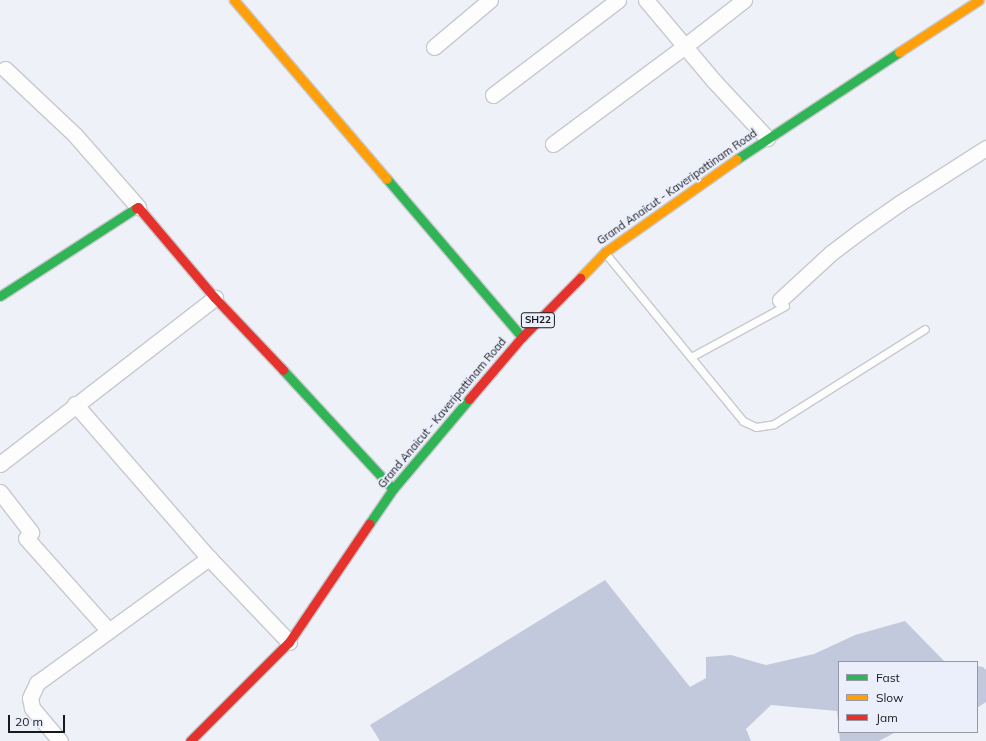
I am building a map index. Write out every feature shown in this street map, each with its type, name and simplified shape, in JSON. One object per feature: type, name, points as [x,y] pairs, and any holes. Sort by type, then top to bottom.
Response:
[{"type":"main road","points":[[234,0],[522,337]]},
{"type":"main road","name":"Grand Anaicut - Kaveripattinam Road","points":[[190,741],[289,642],[393,489],[522,337],[605,252],[767,138],[979,0]]},
{"type":"main road","points":[[0,296],[138,207],[215,298],[393,489]]},
{"type":"street","points":[[434,46],[490,0]]},
{"type":"street","points":[[493,95],[618,0]]},
{"type":"street","points":[[646,0],[767,138]]},
{"type":"street","points":[[552,144],[685,46],[744,0]]},
{"type":"street","points":[[5,70],[75,135],[138,207]]},
{"type":"street","points":[[782,303],[831,253],[900,202],[986,148]]},
{"type":"street","points":[[0,464],[75,404],[215,298]]},
{"type":"street","points":[[75,404],[209,558],[289,642]]},
{"type":"street","points":[[0,492],[29,535],[108,630]]},
{"type":"street","points":[[60,741],[32,708],[30,698],[37,683],[209,558]]},
{"type":"lane","points":[[605,252],[743,421],[756,427],[774,424],[925,329]]},
{"type":"lane","points":[[690,357],[782,303]]},
{"type":"shaded area","points":[[605,580],[690,687],[706,678],[706,657],[731,655],[766,665],[814,654],[855,635],[905,621],[944,661],[838,661],[838,721],[837,711],[771,705],[746,729],[751,741],[380,741],[370,725]]},
{"type":"shaded area","points":[[978,666],[983,667],[986,670],[986,702],[978,707]]},
{"type":"shaded area","points":[[839,733],[894,733],[879,741],[840,741]]},
{"type":"traffic: fast","points":[[737,159],[899,52]]},
{"type":"traffic: fast","points":[[387,179],[522,337]]},
{"type":"traffic: fast","points":[[0,296],[136,208]]},
{"type":"traffic: fast","points":[[283,370],[393,489]]},
{"type":"traffic: fast","points":[[369,524],[393,489],[469,399]]},
{"type":"traffic: slow","points":[[234,0],[387,179]]},
{"type":"traffic: slow","points":[[899,52],[979,0]]},
{"type":"traffic: slow","points":[[580,278],[605,252],[737,159]]},
{"type":"traffic: jam","points":[[136,208],[138,207],[215,298],[283,370]]},
{"type":"traffic: jam","points":[[469,399],[522,337],[580,278]]},
{"type":"traffic: jam","points":[[190,741],[289,642],[369,524]]}]
